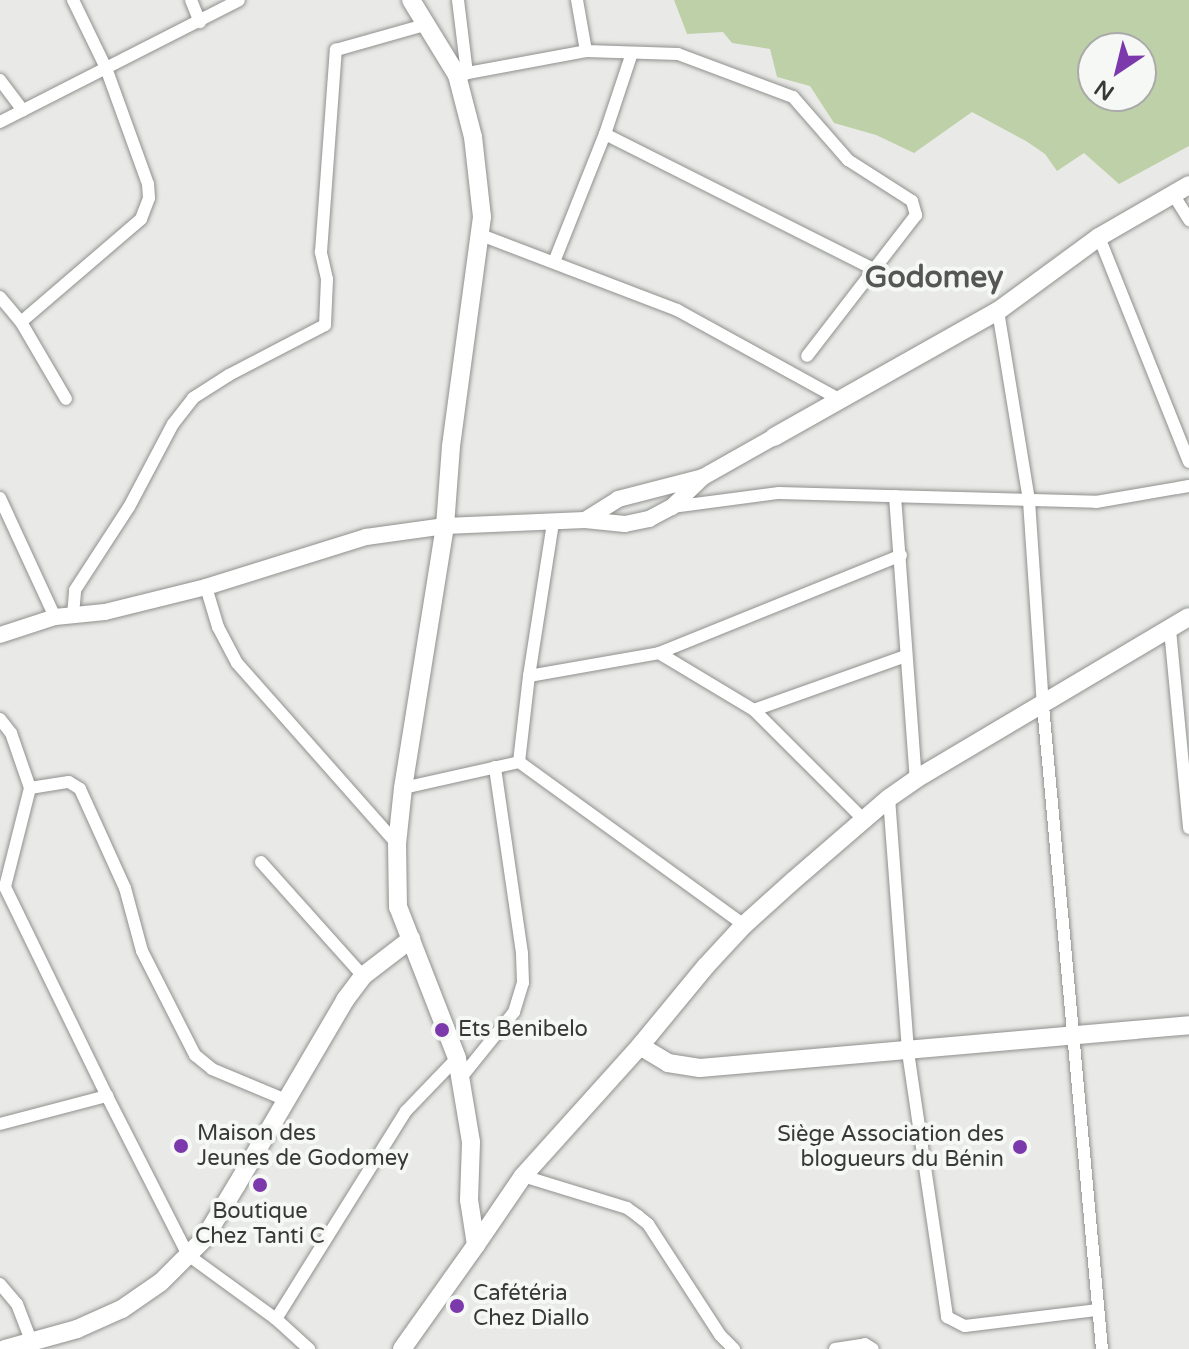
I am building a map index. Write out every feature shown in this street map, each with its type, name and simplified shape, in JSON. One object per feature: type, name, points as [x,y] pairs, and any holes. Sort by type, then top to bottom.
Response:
[{"type":"main road","points":[[411,0],[462,74],[478,169],[481,235],[451,446],[445,526],[403,788],[397,844],[398,907],[457,1058],[471,1142],[469,1200],[476,1245]]},
{"type":"main road","points":[[774,437],[998,311],[1099,237],[1181,190]]},
{"type":"main road","points":[[402,1349],[523,1176],[744,925],[889,798],[916,779],[1189,617]]},
{"type":"main road","points":[[5,1349],[77,1329],[122,1309],[161,1282],[204,1239],[330,1022],[363,976],[411,939]]},
{"type":"main road","points":[[640,1046],[668,1063],[700,1068],[1189,1025]]},
{"type":"street","points":[[21,322],[141,219],[147,210],[148,184],[106,68],[73,0]]},
{"type":"street","points":[[191,0],[200,22]]},
{"type":"street","points":[[0,122],[239,0]]},
{"type":"street","points":[[458,0],[462,74],[586,51],[678,54],[793,97],[848,160],[912,201],[916,215],[807,356]]},
{"type":"street","points":[[577,0],[586,51]]},
{"type":"street","points":[[73,615],[75,590],[129,507],[173,424],[193,398],[229,375],[325,325],[327,279],[321,252],[336,50],[428,24]]},
{"type":"street","points":[[554,262],[605,134],[632,53]]},
{"type":"street","points":[[0,80],[23,110]]},
{"type":"street","points":[[605,134],[872,268]]},
{"type":"street","points":[[1181,190],[1189,220]]},
{"type":"street","points":[[481,235],[677,310],[841,400]]},
{"type":"street","points":[[1099,237],[1189,462]]},
{"type":"street","points":[[0,297],[21,322],[66,399]]},
{"type":"street","points":[[998,311],[1029,501],[1043,706],[1102,1349]]},
{"type":"street","points":[[0,635],[55,617],[105,612],[206,587],[366,537],[445,526],[585,520],[625,524],[649,519],[672,507],[703,477],[774,437]]},
{"type":"street","points":[[585,520],[618,499],[703,477]]},
{"type":"street","points":[[672,507],[779,493],[1096,502],[1189,486]]},
{"type":"street","points":[[895,496],[916,779]]},
{"type":"street","points":[[0,498],[55,617]]},
{"type":"street","points":[[519,762],[553,522]]},
{"type":"street","points":[[529,676],[659,653],[901,555]]},
{"type":"street","points":[[206,587],[218,627],[237,663],[397,844]]},
{"type":"street","points":[[1170,630],[1189,828]]},
{"type":"street","points":[[659,653],[754,710],[864,820]]},
{"type":"street","points":[[754,710],[906,656]]},
{"type":"street","points":[[0,719],[11,733],[30,788],[2,888],[188,1255],[276,1319],[309,1349]]},
{"type":"street","points":[[403,788],[519,762],[744,925]]},
{"type":"street","points":[[460,1079],[514,1012],[523,983],[522,953],[495,767]]},
{"type":"street","points":[[30,788],[69,782],[80,789],[125,888],[142,951],[195,1055],[212,1069],[286,1100]]},
{"type":"street","points":[[889,798],[908,1052],[947,1317],[965,1326],[1098,1310]]},
{"type":"street","points":[[261,862],[363,976]]},
{"type":"street","points":[[276,1319],[406,1111],[457,1058]]},
{"type":"street","points":[[0,1124],[107,1096]]},
{"type":"street","points":[[523,1176],[627,1208],[648,1224],[720,1335],[734,1349]]},
{"type":"street","points":[[0,1284],[17,1304],[31,1341]]},
{"type":"street","points":[[835,1349],[865,1344],[873,1349]]},
{"type":"green space","points":[[674,0],[1189,0],[1189,146],[1119,184],[1084,153],[1057,171],[1045,154],[972,112],[914,153],[876,135],[834,123],[810,86],[777,77],[770,49],[732,43],[723,32],[687,34]]},
{"type":"place","name":"Ets Benibelo","points":[[442,1030]]},
{"type":"place","name":"Maison des Jeunes de Godomey","points":[[181,1146]]},
{"type":"place","name":"Siège Association des blogueurs du Bénin","points":[[1020,1147]]},
{"type":"place","name":"Boutique Chez Tanti C","points":[[260,1185]]},
{"type":"place","name":"Cafétéria Chez Diallo","points":[[457,1306]]},
{"type":"district","name":"Godomey","points":[[934,278]]}]
